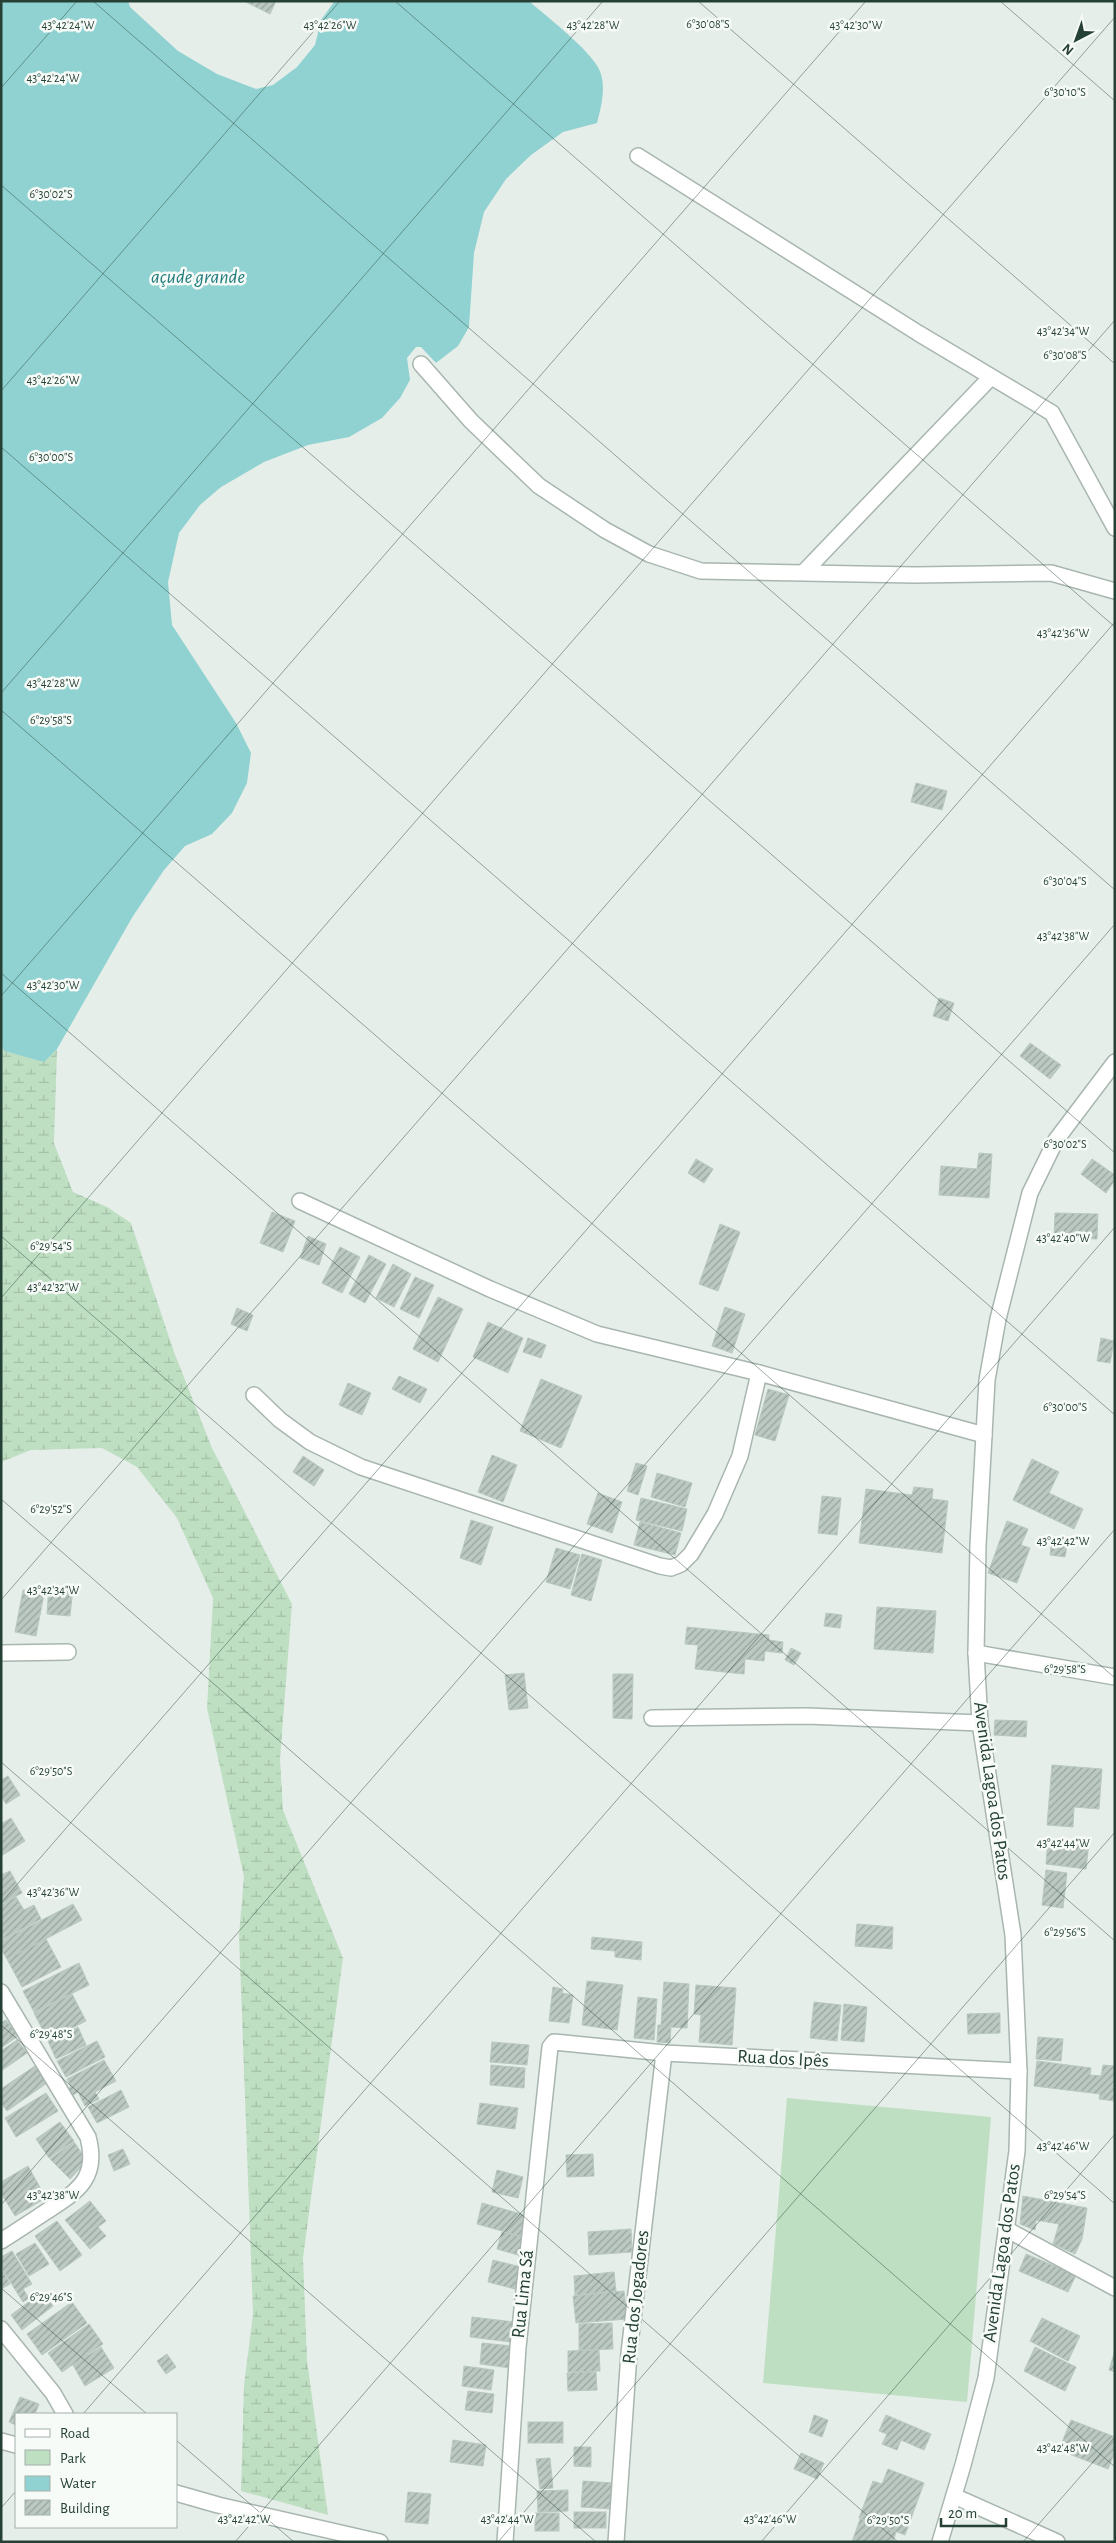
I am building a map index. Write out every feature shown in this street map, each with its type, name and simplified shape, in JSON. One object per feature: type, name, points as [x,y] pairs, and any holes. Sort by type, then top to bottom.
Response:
[{"type":"street","points":[[638,156],[991,377],[1052,413],[1115,528]]},
{"type":"street","points":[[421,364],[471,421],[539,486],[605,530],[649,554],[701,571],[915,575],[1051,573],[1115,591]]},
{"type":"street","points":[[804,572],[991,377]]},
{"type":"street","name":"Avenida Lagoa dos Patos","points":[[940,2542],[986,2378],[1016,2151],[1018,2071],[1012,1935],[1001,1849],[980,1723],[976,1653],[978,1545],[987,1380],[998,1319],[1030,1193],[1056,1140],[1115,1062]]},
{"type":"street","points":[[300,1201],[490,1289],[597,1334],[758,1373],[984,1435]]},
{"type":"street","points":[[254,1395],[280,1420],[310,1442],[360,1467],[671,1568],[681,1564],[692,1554],[728,1488],[740,1456],[758,1373]]},
{"type":"street","points":[[1,1653],[68,1652]]},
{"type":"street","points":[[976,1653],[1115,1677]]},
{"type":"street","points":[[652,1718],[807,1716],[980,1723]]},
{"type":"street","points":[[1,1992],[88,2137],[92,2157],[90,2170],[76,2192],[1,2242]]},
{"type":"street","name":"Rua dos Ipês","points":[[550,2047],[554,2042],[560,2041],[664,2053],[1018,2071]]},
{"type":"street","name":"Rua Lima Sá","points":[[505,2542],[518,2347],[550,2047]]},
{"type":"street","name":"Rua dos Jogadores","points":[[616,2542],[630,2354],[664,2053]]},
{"type":"street","points":[[1006,2229],[1115,2288]]},
{"type":"street","points":[[1,2329],[53,2393],[64,2413]]},
{"type":"street","points":[[1,2441],[15,2445]]},
{"type":"street","points":[[178,2493],[380,2542]]},
{"type":"street","points":[[954,2496],[1057,2542]]},
{"type":"green space","points":[[1,1044],[4,1051],[43,1061],[57,1049],[54,1143],[73,1192],[107,1207],[131,1223],[174,1352],[212,1448],[292,1604],[280,1759],[283,1810],[343,1958],[303,2258],[307,2360],[328,2515],[241,2491],[244,2385],[253,2314],[239,1935],[244,1877],[207,1708],[213,1598],[177,1518],[137,1467],[102,1448],[31,1450],[1,1462]]},
{"type":"green space","points":[[787,2098],[991,2117],[967,2402],[763,2383]]},
{"type":"water","name":"açude grande","points":[[1,1],[128,1],[130,7],[178,51],[217,74],[256,89],[273,85],[297,67],[315,45],[321,20],[334,2],[529,1],[586,52],[599,69],[603,82],[602,103],[597,123],[563,132],[531,155],[506,179],[484,212],[474,253],[469,327],[458,346],[436,363],[421,347],[416,347],[407,358],[410,380],[400,398],[382,418],[349,437],[308,445],[264,462],[221,487],[200,505],[179,533],[168,582],[172,625],[236,723],[251,753],[247,783],[232,813],[212,834],[185,846],[164,870],[133,916],[57,1049],[44,1062],[4,1051],[1,1044]]},
{"type":"building","points":[[244,1],[276,1],[270,14]]},
{"type":"building","points":[[916,783],[947,791],[942,810],[911,802]]},
{"type":"building","points":[[939,998],[954,1003],[948,1021],[933,1016]]},
{"type":"building","points":[[1030,1043],[1061,1065],[1050,1079],[1020,1056]]},
{"type":"building","points":[[979,1153],[992,1154],[989,1198],[939,1195],[941,1166],[977,1169]]},
{"type":"building","points":[[696,1159],[713,1169],[704,1183],[688,1173]]},
{"type":"building","points":[[1092,1159],[1115,1175],[1115,1180],[1106,1193],[1081,1174]]},
{"type":"building","points":[[272,1212],[295,1221],[283,1252],[260,1243]]},
{"type":"building","points":[[1055,1213],[1098,1214],[1097,1239],[1054,1237]]},
{"type":"building","points":[[720,1224],[740,1232],[718,1291],[699,1284]]},
{"type":"building","points":[[308,1236],[326,1244],[319,1265],[300,1258]]},
{"type":"building","points":[[340,1247],[360,1257],[342,1293],[322,1283]]},
{"type":"building","points":[[369,1255],[386,1264],[365,1303],[349,1294]]},
{"type":"building","points":[[393,1264],[411,1274],[394,1307],[376,1298]]},
{"type":"building","points":[[415,1277],[434,1285],[419,1318],[400,1309]]},
{"type":"building","points":[[438,1297],[463,1309],[438,1362],[413,1349]]},
{"type":"building","points":[[725,1307],[745,1314],[732,1353],[712,1346]]},
{"type":"building","points":[[237,1308],[253,1315],[247,1331],[231,1324]]},
{"type":"building","points":[[488,1322],[523,1338],[508,1373],[473,1357]]},
{"type":"building","points":[[528,1338],[546,1345],[541,1358],[523,1352]]},
{"type":"building","points":[[1101,1338],[1114,1341],[1110,1363],[1097,1361]]},
{"type":"building","points":[[399,1376],[427,1389],[420,1403],[392,1389]]},
{"type":"building","points":[[541,1379],[582,1396],[561,1448],[520,1431]]},
{"type":"building","points":[[348,1383],[371,1393],[362,1415],[339,1405]]},
{"type":"building","points":[[768,1389],[789,1395],[775,1441],[755,1435]]},
{"type":"building","points":[[492,1455],[517,1465],[503,1502],[478,1492]]},
{"type":"building","points":[[303,1456],[324,1470],[314,1486],[293,1472]]},
{"type":"building","points":[[1032,1459],[1059,1472],[1049,1493],[1083,1509],[1074,1529],[1013,1500]]},
{"type":"building","points":[[636,1463],[647,1466],[638,1495],[627,1491]]},
{"type":"building","points":[[657,1473],[692,1483],[685,1507],[651,1497]]},
{"type":"building","points":[[914,1487],[933,1489],[932,1499],[948,1501],[942,1553],[859,1543],[866,1489],[912,1495]]},
{"type":"building","points":[[598,1493],[622,1502],[612,1533],[587,1524]]},
{"type":"building","points":[[822,1496],[841,1498],[837,1535],[818,1533]]},
{"type":"building","points":[[641,1498],[687,1509],[682,1531],[636,1520]]},
{"type":"building","points":[[471,1520],[493,1527],[481,1565],[460,1558]]},
{"type":"building","points":[[1007,1521],[1028,1529],[1021,1545],[1030,1548],[1017,1583],[988,1573]]},
{"type":"building","points":[[640,1522],[681,1533],[675,1555],[634,1545]]},
{"type":"building","points":[[1052,1539],[1068,1541],[1065,1557],[1050,1555]]},
{"type":"building","points":[[556,1548],[580,1555],[570,1589],[546,1582]]},
{"type":"building","points":[[582,1554],[602,1560],[591,1601],[571,1595]]},
{"type":"building","points":[[49,1586],[73,1588],[70,1616],[47,1614]]},
{"type":"building","points":[[23,1590],[44,1594],[36,1636],[15,1632]]},
{"type":"building","points":[[877,1607],[936,1611],[933,1653],[874,1649]]},
{"type":"building","points":[[826,1613],[842,1615],[840,1628],[824,1626]]},
{"type":"building","points":[[687,1627],[769,1635],[769,1640],[783,1642],[782,1653],[765,1651],[764,1661],[745,1659],[744,1674],[695,1669],[698,1645],[685,1644]]},
{"type":"building","points":[[791,1648],[801,1653],[794,1665],[785,1660]]},
{"type":"building","points":[[524,1673],[528,1708],[509,1710],[505,1675]]},
{"type":"building","points":[[613,1674],[633,1674],[632,1719],[613,1718]]},
{"type":"building","points":[[995,1720],[1027,1721],[1026,1737],[994,1735]]},
{"type":"building","points":[[1052,1765],[1102,1769],[1099,1809],[1074,1807],[1073,1827],[1047,1825]]},
{"type":"building","points":[[8,1776],[20,1795],[6,1804],[1,1796],[1,1780]]},
{"type":"building","points":[[11,1818],[25,1841],[1,1856],[1,1824]]},
{"type":"building","points":[[1048,1838],[1089,1842],[1086,1869],[1046,1864]]},
{"type":"building","points":[[1046,1870],[1067,1873],[1063,1908],[1042,1905]]},
{"type":"building","points":[[10,1871],[22,1893],[1,1904],[1,1875]]},
{"type":"building","points":[[16,1897],[24,1910],[34,1905],[41,1919],[1,1940],[1,1905]]},
{"type":"building","points":[[73,1904],[82,1920],[7,1959],[1,1949],[1,1941]]},
{"type":"building","points":[[857,1924],[893,1927],[892,1949],[855,1946]]},
{"type":"building","points":[[592,1937],[642,1942],[641,1960],[615,1957],[615,1951],[591,1949]]},
{"type":"building","points":[[46,1939],[61,1967],[22,1987],[7,1959]]},
{"type":"building","points":[[79,1963],[89,1985],[34,2012],[23,1991]]},
{"type":"building","points":[[587,1981],[623,1985],[617,2030],[582,2025]]},
{"type":"building","points":[[664,1982],[689,1984],[687,2028],[671,2027],[670,2043],[657,2042],[658,2025],[661,2025]]},
{"type":"building","points":[[696,1985],[736,1988],[732,2045],[699,2042],[701,2015],[694,2014]]},
{"type":"building","points":[[553,1987],[563,1989],[562,1993],[573,1995],[569,2023],[549,2021]]},
{"type":"building","points":[[72,1994],[86,2021],[48,2040],[34,2013]]},
{"type":"building","points":[[638,1997],[657,1999],[654,2040],[634,2038]]},
{"type":"building","points":[[814,2002],[841,2005],[837,2041],[810,2038]]},
{"type":"building","points":[[844,2004],[867,2007],[864,2042],[841,2040]]},
{"type":"building","points":[[1000,2013],[1000,2033],[968,2034],[967,2014]]},
{"type":"building","points":[[6,2020],[18,2036],[1,2048],[1,2023]]},
{"type":"building","points":[[78,2027],[86,2045],[56,2059],[48,2041]]},
{"type":"building","points":[[1038,2037],[1063,2039],[1061,2061],[1036,2059]]},
{"type":"building","points":[[17,2040],[27,2053],[1,2071],[1,2051]]},
{"type":"building","points":[[97,2041],[105,2057],[66,2077],[57,2061]]},
{"type":"building","points":[[492,2042],[529,2045],[527,2065],[490,2062]]},
{"type":"building","points":[[104,2060],[116,2081],[95,2092],[99,2099],[85,2106],[78,2092],[70,2097],[66,2090],[71,2087],[67,2079]]},
{"type":"building","points":[[1037,2061],[1091,2068],[1090,2075],[1101,2076],[1103,2065],[1115,2066],[1115,2101],[1099,2099],[1100,2094],[1034,2086]]},
{"type":"building","points":[[491,2065],[525,2068],[524,2088],[490,2085]]},
{"type":"building","points":[[35,2066],[47,2083],[7,2111],[1,2103],[1,2089]]},
{"type":"building","points":[[121,2090],[129,2107],[97,2123],[88,2107]]},
{"type":"building","points":[[46,2093],[58,2111],[16,2137],[5,2118]]},
{"type":"building","points":[[480,2103],[518,2108],[515,2129],[477,2124]]},
{"type":"building","points":[[60,2122],[74,2141],[49,2158],[36,2139]]},
{"type":"building","points":[[74,2142],[87,2161],[70,2179],[50,2159]]},
{"type":"building","points":[[123,2149],[130,2164],[114,2171],[108,2155]]},
{"type":"building","points":[[593,2154],[594,2176],[567,2177],[566,2155]]},
{"type":"building","points":[[28,2166],[46,2198],[15,2216],[1,2193],[1,2182]]},
{"type":"building","points":[[497,2170],[523,2177],[518,2198],[492,2192]]},
{"type":"building","points":[[1023,2196],[1087,2208],[1082,2239],[1075,2254],[1053,2244],[1059,2224],[1036,2220],[1035,2230],[1020,2224]]},
{"type":"building","points":[[90,2201],[106,2221],[98,2227],[106,2236],[90,2249],[65,2220]]},
{"type":"building","points":[[482,2203],[532,2217],[527,2238],[477,2224]]},
{"type":"building","points":[[57,2221],[82,2255],[60,2271],[35,2236]]},
{"type":"building","points":[[631,2229],[632,2252],[589,2255],[588,2232]]},
{"type":"building","points":[[502,2232],[530,2239],[525,2257],[497,2249]]},
{"type":"building","points":[[35,2243],[49,2264],[29,2276],[16,2254]]},
{"type":"building","points":[[12,2251],[32,2284],[23,2289],[29,2298],[23,2302],[1,2267],[1,2257]]},
{"type":"building","points":[[1026,2254],[1076,2275],[1068,2292],[1019,2271]]},
{"type":"building","points":[[493,2260],[525,2268],[519,2290],[488,2282]]},
{"type":"building","points":[[1,2268],[10,2284],[1,2289]]},
{"type":"building","points":[[614,2272],[616,2291],[575,2295],[574,2276]]},
{"type":"building","points":[[624,2291],[627,2319],[576,2323],[573,2296]]},
{"type":"building","points":[[42,2292],[53,2306],[22,2330],[11,2315]]},
{"type":"building","points":[[72,2302],[87,2323],[42,2355],[27,2334]]},
{"type":"building","points":[[472,2317],[514,2322],[511,2342],[470,2337]]},
{"type":"building","points":[[1042,2318],[1080,2336],[1068,2361],[1030,2341]]},
{"type":"building","points":[[612,2323],[613,2349],[579,2350],[579,2324]]},
{"type":"building","points":[[89,2324],[103,2344],[62,2372],[48,2353]]},
{"type":"building","points":[[482,2343],[512,2346],[510,2368],[480,2364]]},
{"type":"building","points":[[101,2347],[114,2368],[85,2386],[73,2365]]},
{"type":"building","points":[[1035,2347],[1076,2367],[1065,2391],[1024,2371]]},
{"type":"building","points":[[599,2350],[600,2371],[568,2372],[568,2351]]},
{"type":"building","points":[[1115,2350],[1115,2372],[1109,2370]]},
{"type":"building","points":[[167,2354],[176,2367],[166,2374],[157,2361]]},
{"type":"building","points":[[464,2366],[494,2370],[491,2390],[462,2386]]},
{"type":"building","points":[[596,2372],[597,2390],[568,2391],[567,2373]]},
{"type":"building","points":[[468,2391],[494,2394],[492,2413],[465,2410]]},
{"type":"building","points":[[20,2397],[39,2404],[35,2413],[15,2413],[15,2425],[9,2422]]},
{"type":"building","points":[[814,2415],[828,2420],[822,2437],[809,2432]]},
{"type":"building","points":[[886,2415],[931,2434],[924,2450],[901,2440],[897,2450],[882,2444],[887,2434],[879,2431]]},
{"type":"building","points":[[1071,2420],[1115,2437],[1115,2452],[1108,2469],[1059,2450]]},
{"type":"building","points":[[528,2422],[563,2422],[563,2443],[528,2443]]},
{"type":"building","points":[[453,2440],[486,2445],[483,2466],[450,2462]]},
{"type":"building","points":[[574,2447],[591,2447],[591,2467],[574,2466]]},
{"type":"building","points":[[801,2453],[824,2463],[817,2479],[794,2469]]},
{"type":"building","points":[[550,2458],[553,2488],[540,2489],[536,2459]]},
{"type":"building","points":[[888,2469],[924,2483],[905,2535],[859,2518],[873,2481],[882,2484]]},
{"type":"building","points":[[583,2481],[614,2483],[612,2509],[581,2507]]},
{"type":"building","points":[[568,2490],[568,2511],[538,2512],[537,2491]]},
{"type":"building","points":[[408,2492],[431,2494],[428,2524],[405,2522]]},
{"type":"building","points":[[574,2512],[606,2512],[606,2528],[574,2528]]},
{"type":"building","points":[[535,2513],[559,2513],[559,2531],[535,2531]]},
{"type":"building","points":[[860,2519],[896,2532],[893,2542],[852,2542]]}]
